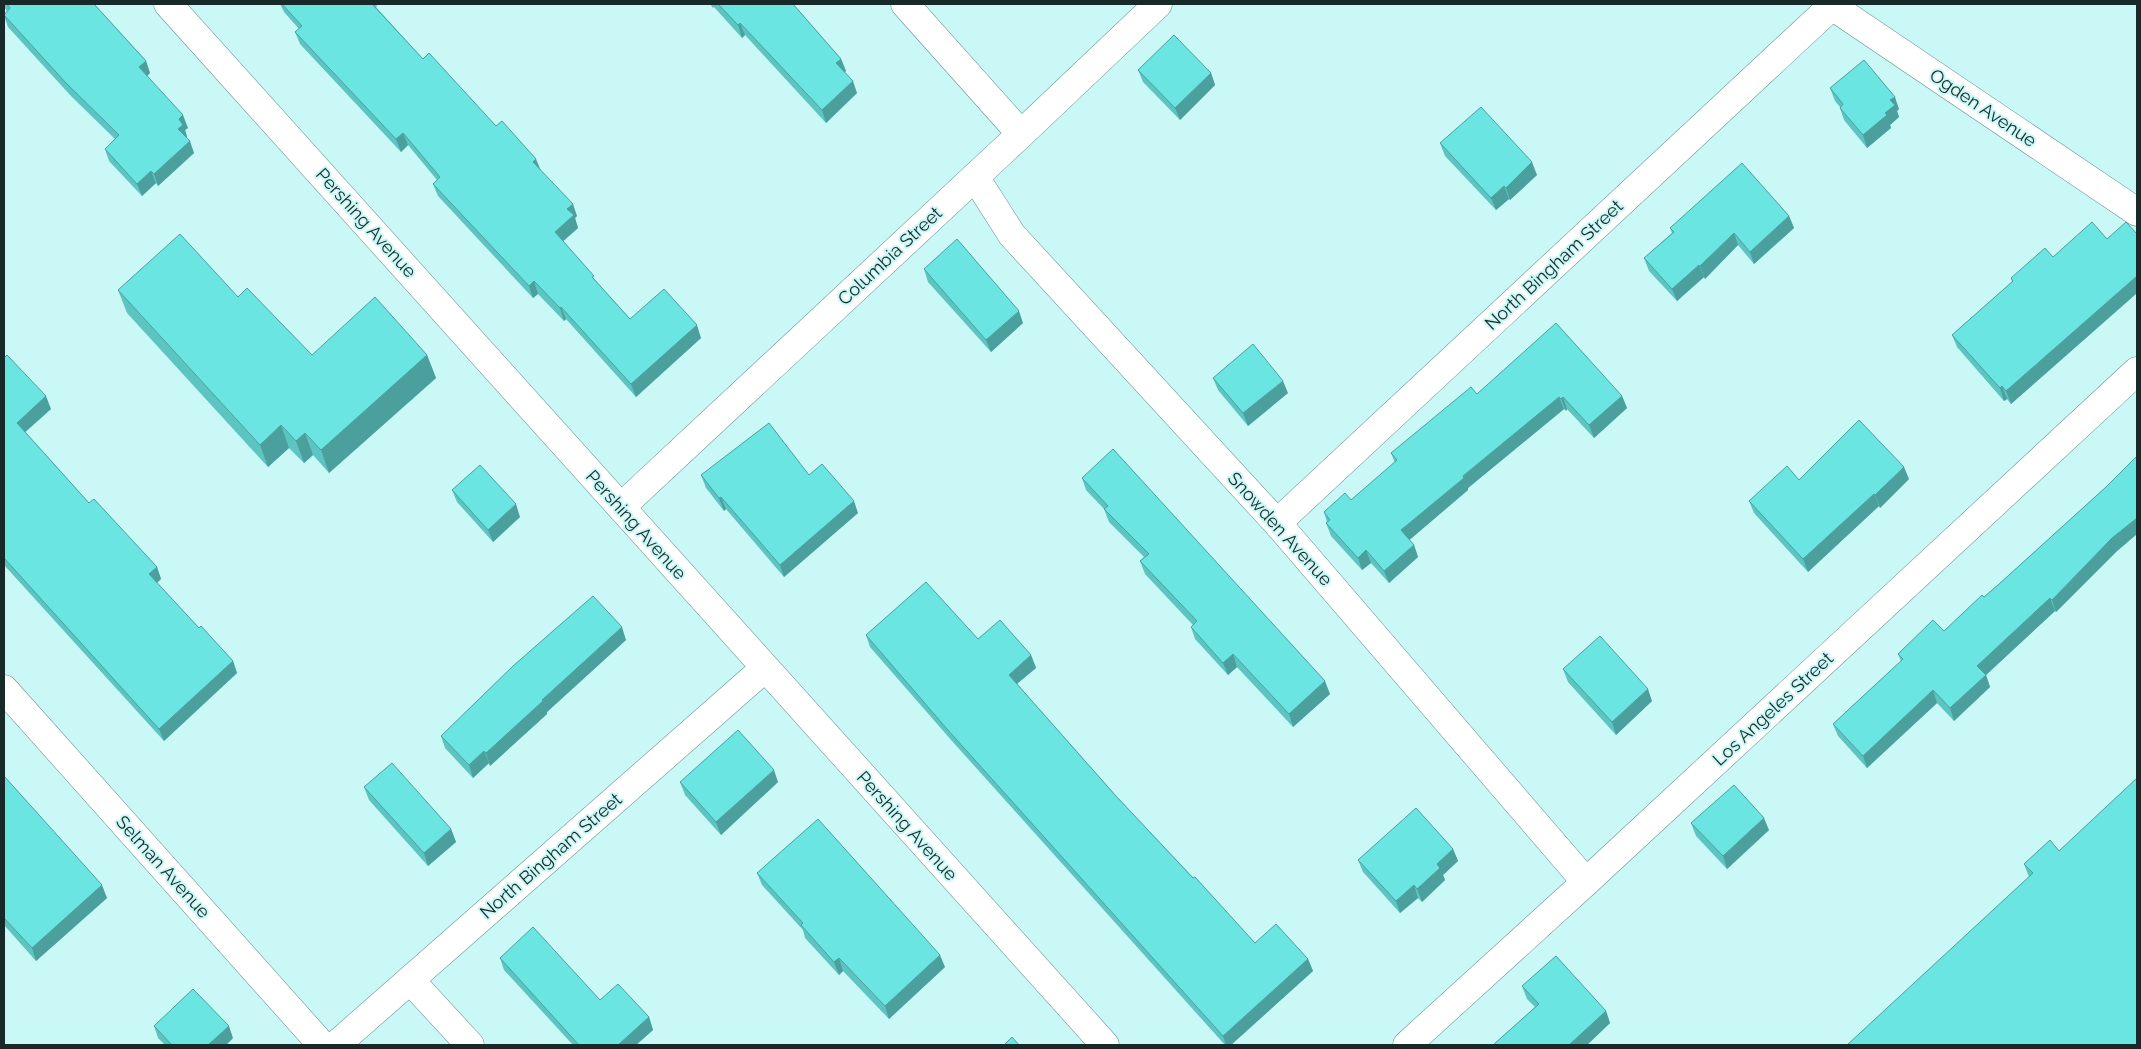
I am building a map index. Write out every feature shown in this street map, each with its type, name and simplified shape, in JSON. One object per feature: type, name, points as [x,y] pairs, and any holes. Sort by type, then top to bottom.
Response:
[{"type":"street","name":"Pershing Avenue","points":[[168,4],[1105,1045]]},
{"type":"street","points":[[905,4],[1022,134]]},
{"type":"street","name":"Columbia Street","points":[[621,507],[1022,134],[1158,4]]},
{"type":"street","name":"Ogden Avenue","points":[[1831,5],[2137,212]]},
{"type":"street","name":"North Bingham Street","points":[[1277,523],[1831,5]]},
{"type":"street","name":"Snowden Avenue","points":[[975,177],[1012,235],[1277,523],[1586,882]]},
{"type":"street","name":"Los Angeles Street","points":[[1407,1045],[1586,882],[2137,370]]},
{"type":"street","name":"North Bingham Street","points":[[336,1045],[765,668]]},
{"type":"street","name":"Selman Avenue","points":[[4,689],[322,1045]]},
{"type":"street","points":[[410,980],[470,1045]]},
{"type":"building","points":[[7,4],[94,4],[146,61],[139,67],[183,115],[179,119],[183,125],[178,129],[190,141],[154,174],[151,171],[137,184],[105,149],[119,135],[66,83],[4,15],[10,8]]},
{"type":"building","points":[[282,4],[372,4],[423,59],[429,53],[496,126],[502,121],[536,159],[533,162],[573,204],[567,209],[574,215],[555,232],[630,319],[664,289],[697,325],[631,384],[561,307],[534,281],[529,286],[433,184],[440,177],[403,133],[396,139],[295,32],[302,26]]},
{"type":"building","points":[[718,4],[793,4],[841,59],[836,63],[853,81],[822,110],[740,23],[738,25]]},
{"type":"building","points":[[1174,35],[1211,73],[1175,108],[1138,70]]},
{"type":"building","points":[[1864,60],[1895,97],[1890,100],[1895,105],[1885,113],[1887,115],[1863,135],[1840,108],[1843,104],[1830,88]]},
{"type":"building","points":[[1481,107],[1532,162],[1506,188],[1504,186],[1491,198],[1440,143]]},
{"type":"building","points":[[1742,163],[1789,216],[1750,252],[1734,233],[1700,266],[1672,289],[1644,258],[1674,232],[1670,228]]},
{"type":"building","points":[[2092,222],[2107,239],[2126,222],[2137,234],[2137,276],[2006,391],[2002,386],[2000,388],[1952,335],[2013,281],[2011,278],[2045,248],[2053,257]]},
{"type":"building","points":[[180,234],[238,297],[247,288],[312,355],[375,297],[427,355],[321,450],[305,433],[296,441],[281,425],[260,445],[118,290]]},
{"type":"building","points":[[957,239],[1019,311],[986,340],[924,269]]},
{"type":"building","points":[[1556,323],[1622,396],[1589,425],[1563,397],[1561,399],[1559,397],[1401,530],[1414,545],[1384,571],[1366,550],[1358,558],[1326,523],[1330,520],[1324,512],[1345,493],[1351,500],[1397,460],[1391,453],[1471,387],[1477,394]]},
{"type":"building","points":[[1253,344],[1283,381],[1243,413],[1213,378]]},
{"type":"building","points":[[7,355],[46,396],[17,423],[89,503],[94,499],[157,567],[149,574],[199,628],[201,626],[233,661],[159,729],[4,558],[4,358]]},
{"type":"building","points":[[1859,420],[1904,467],[1803,559],[1749,501],[1787,466],[1799,480]]},
{"type":"building","points":[[769,423],[809,475],[822,464],[854,501],[780,565],[721,497],[719,498],[701,475]]},
{"type":"building","points":[[1113,449],[1325,681],[1289,714],[1233,654],[1223,663],[1191,627],[1197,621],[1140,561],[1149,554],[1104,509],[1108,506],[1082,478]]},
{"type":"building","points":[[2137,456],[2137,518],[2112,538],[2052,600],[2050,598],[1977,666],[1986,675],[1950,708],[1933,690],[1863,756],[1833,724],[1903,659],[1898,654],[1933,620],[1944,631],[1982,595],[1984,597],[1998,585],[2106,487]]},
{"type":"building","points":[[480,465],[516,504],[488,530],[452,490]]},
{"type":"building","points":[[926,582],[978,639],[1000,620],[1031,655],[1009,675],[1116,796],[1193,878],[1195,877],[1255,943],[1276,924],[1308,959],[1223,1036],[947,729],[866,635]]},
{"type":"building","points":[[593,596],[622,627],[486,753],[484,751],[469,765],[441,736],[513,666]]},
{"type":"building","points":[[1600,636],[1648,689],[1612,722],[1563,669]]},
{"type":"building","points":[[738,730],[774,770],[716,822],[680,782]]},
{"type":"building","points":[[392,763],[451,829],[424,853],[364,787]]},
{"type":"building","points":[[4,776],[102,885],[32,948],[4,918]]},
{"type":"building","points":[[2137,778],[2137,1045],[1847,1045],[2033,873],[2024,864],[2050,840],[2059,851]]},
{"type":"building","points":[[1734,785],[1764,818],[1723,856],[1691,823]]},
{"type":"building","points":[[1416,808],[1453,849],[1437,864],[1440,868],[1417,889],[1414,885],[1396,901],[1358,860]]},
{"type":"building","points":[[818,819],[940,955],[885,1006],[839,958],[834,962],[801,925],[803,923],[757,873]]},
{"type":"building","points":[[533,927],[600,1000],[618,984],[649,1017],[618,1045],[579,1045],[500,958]]},
{"type":"building","points":[[1556,956],[1606,1011],[1569,1045],[1493,1045],[1539,1004],[1522,986]]},
{"type":"building","points":[[193,989],[229,1026],[208,1045],[172,1045],[154,1026]]},
{"type":"building","points":[[1012,1037],[1019,1045],[1004,1045]]}]
